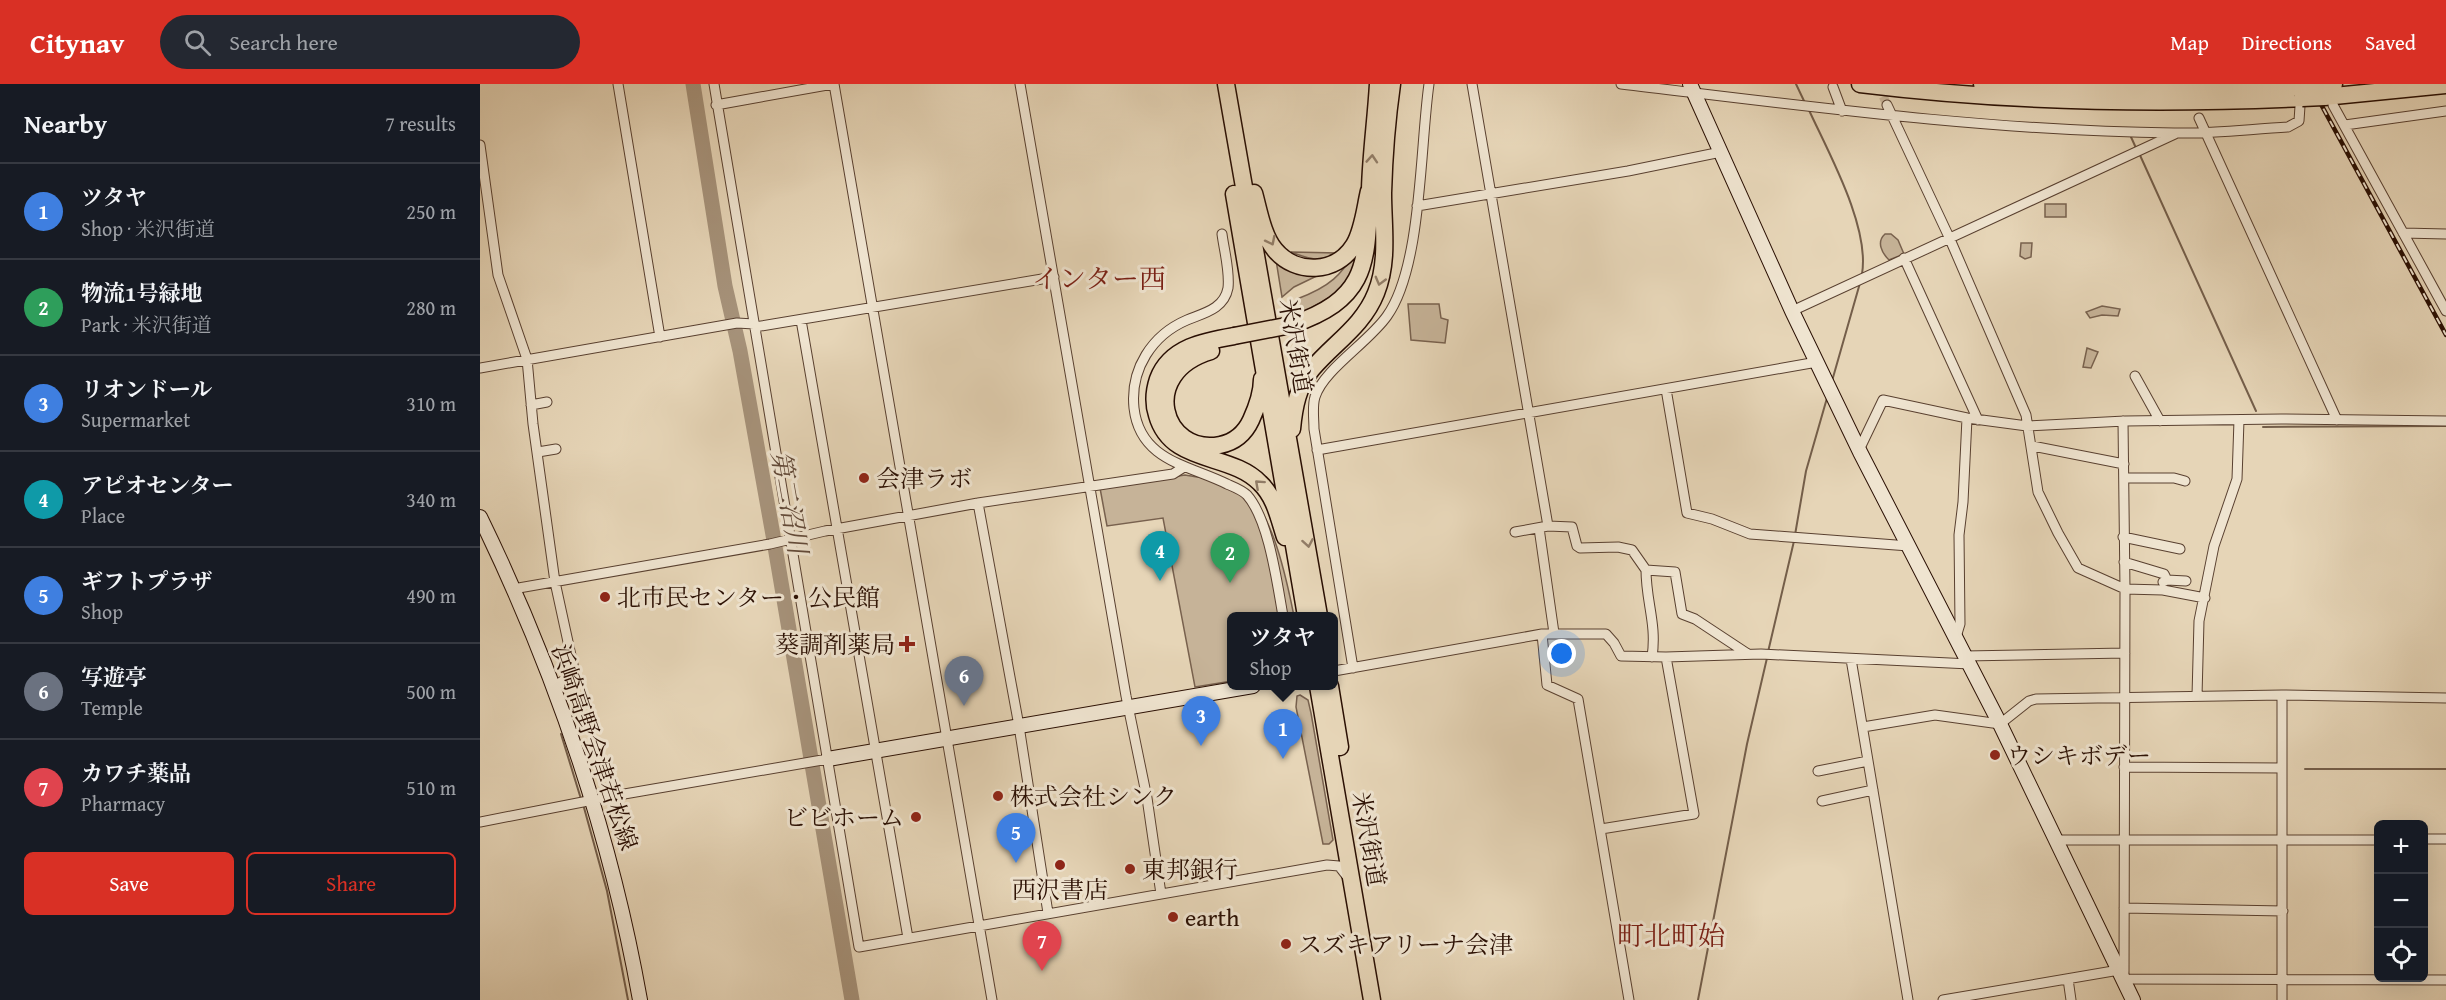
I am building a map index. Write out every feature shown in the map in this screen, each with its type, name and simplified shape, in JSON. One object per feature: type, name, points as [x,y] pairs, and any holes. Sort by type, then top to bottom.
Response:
[{"type":"highway","name":"米沢街道","points":[[1215,84],[1305,612]]},
{"type":"highway","name":"米沢街道","points":[[1227,84],[1319,612]]},
{"type":"highway","points":[[1227,84],[1262,219],[1270,243],[1286,261],[1313,269],[1330,267],[1340,260],[1350,252],[1356,242],[1376,192]]},
{"type":"highway","points":[[1378,84],[1383,115]]},
{"type":"highway","points":[[1305,612],[1286,540],[1275,505],[1267,491],[1259,481],[1247,474],[1194,455],[1176,444],[1162,428],[1155,408],[1154,394],[1158,378],[1173,357],[1195,345],[1236,341],[1292,330],[1330,309],[1354,284],[1367,251],[1376,192],[1383,115],[1382,84]]},
{"type":"highway","points":[[1383,115],[1392,84]]},
{"type":"highway","points":[[1383,115],[1399,84]]},
{"type":"highway","points":[[1860,84],[1946,93],[2067,101],[2182,102],[2299,97],[2446,85]]},
{"type":"highway","points":[[1982,84],[2299,97]]},
{"type":"highway","points":[[1289,444],[1293,412],[1299,391],[1311,370],[1347,337],[1363,317],[1376,294],[1382,275],[1385,250],[1376,192]]},
{"type":"highway","points":[[1236,341],[1182,364],[1169,381],[1166,391],[1167,413],[1178,432],[1193,443],[1213,446],[1225,444],[1244,432],[1257,407],[1262,384],[1262,358]]},
{"type":"highway","name":"米沢街道","points":[[1319,690],[1372,1000]]},
{"type":"highway","name":"米沢街道","points":[[1331,690],[1359,870],[1383,1000]]},
{"type":"street","points":[[618,84],[660,337]]},
{"type":"street","points":[[714,84],[790,538],[818,761],[859,947],[1327,865],[1335,865],[1344,869],[1351,900],[1358,916]]},
{"type":"street","points":[[716,105],[834,84],[910,516],[945,739],[992,1000]]},
{"type":"street","points":[[1020,84],[1128,707],[1147,798],[1161,894]]},
{"type":"street","points":[[1353,668],[1317,450],[1314,429],[1314,397],[1335,367],[1367,341],[1388,315],[1407,268],[1417,206],[1429,84]]},
{"type":"street","points":[[1472,84],[1528,413],[1544,527],[1554,633]]},
{"type":"street","points":[[1621,84],[1692,89],[1892,118],[2041,129],[2177,134],[2288,128],[2300,121],[2299,97]]},
{"type":"street","points":[[1833,87],[1842,111]]},
{"type":"street","points":[[1692,89],[1824,378],[2000,724],[2133,1000]]},
{"type":"street","points":[[2328,93],[2446,311]]},
{"type":"street","points":[[1887,105],[1949,237],[2026,415],[2038,492],[2078,568],[2125,589],[2163,590],[2205,598]]},
{"type":"street","points":[[2345,125],[2446,111]]},
{"type":"street","points":[[2199,118],[2337,420]]},
{"type":"street","points":[[1792,310],[2177,134]]},
{"type":"street","points":[[480,145],[498,274],[527,359],[555,582],[575,674],[554,686]]},
{"type":"street","points":[[1417,206],[1628,171],[1721,152]]},
{"type":"street","points":[[2403,233],[2446,234]]},
{"type":"street","points":[[1222,234],[1228,288],[1224,300],[1216,309],[1186,321],[1156,341],[1147,351],[1136,380],[1134,410],[1144,436],[1161,455],[1245,492],[1263,520],[1282,612]]},
{"type":"street","points":[[1904,258],[1978,420]]},
{"type":"street","points":[[480,368],[734,324],[754,325],[801,320],[1054,277]]},
{"type":"street","points":[[801,320],[908,938]]},
{"type":"street","points":[[1317,450],[1817,362]]},
{"type":"street","points":[[2135,376],[2160,421]]},
{"type":"street","points":[[1666,388],[1687,513],[1712,519],[1750,534],[1909,546]]},
{"type":"street","points":[[1859,450],[1882,400],[1978,420],[2027,426],[2123,421],[2446,421]]},
{"type":"street","points":[[531,405],[548,402]]},
{"type":"street","points":[[1956,637],[1960,624],[1959,535],[1964,502],[1967,418]]},
{"type":"street","points":[[2198,696],[2198,632],[2214,546],[2237,479],[2239,420]]},
{"type":"street","points":[[2122,975],[2125,840],[2123,421]]},
{"type":"street","points":[[2032,446],[2124,464]]},
{"type":"street","points":[[538,452],[556,449]]},
{"type":"street","points":[[513,589],[978,503],[1173,474],[1184,467]]},
{"type":"street","points":[[2124,478],[2174,478],[2186,481]]},
{"type":"street","points":[[978,503],[1018,726],[1048,913]]},
{"type":"street","name":"浜崎高野会津若松線","points":[[480,517],[513,589],[566,717],[626,922],[640,1000]]},
{"type":"street","points":[[1515,532],[1544,527],[1572,526],[1577,546],[1580,548],[1618,547],[1632,550],[1646,570],[1647,602],[1653,619],[1652,657]]},
{"type":"street","points":[[2123,537],[2180,549]]},
{"type":"street","points":[[2124,562],[2164,574],[2167,580]]},
{"type":"street","points":[[1646,570],[1675,572],[1682,614],[1695,619],[1748,654]]},
{"type":"street","points":[[2163,590],[2163,581],[2186,581]]},
{"type":"street","points":[[1338,670],[1554,633],[1561,635],[1606,634],[1621,656],[1761,654],[1851,659],[1967,660],[2125,653]]},
{"type":"street","points":[[1542,634],[1547,685],[1549,688],[1578,699],[1629,1000]]},
{"type":"street","points":[[1601,829],[1694,813],[1666,657]]},
{"type":"street","points":[[1851,659],[1908,1000]]},
{"type":"street","points":[[480,822],[1229,690]]},
{"type":"street","points":[[2282,695],[2282,1000]]},
{"type":"street","points":[[1863,727],[1935,715],[2000,724],[2029,701],[2036,699],[2282,695],[2446,698]]},
{"type":"street","points":[[1818,771],[1868,761]]},
{"type":"street","points":[[2124,767],[2282,768]]},
{"type":"street","points":[[1822,801],[1873,790]]},
{"type":"street","points":[[1327,865],[1339,855],[1344,837]]},
{"type":"street","points":[[2428,839],[2446,839]]},
{"type":"street","points":[[2057,840],[2374,840]]},
{"type":"street","points":[[2124,908],[2283,911]]},
{"type":"street","points":[[1943,1000],[2068,979],[2122,975],[2282,981],[2446,980]]},
{"type":"street","points":[[2068,979],[2071,1000]]},
{"type":"shaded area","points":[[2045,204],[2066,204],[2066,217],[2045,217]]},
{"type":"shaded area","points":[[1885,234],[1891,234],[1898,240],[1904,254],[1889,260],[1880,244]]},
{"type":"shaded area","points":[[2021,243],[2032,243],[2031,257],[2025,259],[2020,256]]},
{"type":"shaded area","points":[[1359,245],[1349,286],[1301,314],[1291,311],[1297,299],[1318,290],[1334,279],[1347,265]]},
{"type":"shaded area","points":[[1291,252],[1337,253],[1320,259],[1308,258]]},
{"type":"shaded area","points":[[1276,260],[1323,273],[1294,287],[1282,297]]},
{"type":"shaded area","points":[[1408,304],[1439,304],[1441,318],[1448,320],[1445,343],[1411,340]]},
{"type":"shaded area","points":[[2102,306],[2120,309],[2118,316],[2102,315],[2090,318],[2086,312]]},
{"type":"shaded area","points":[[2087,348],[2098,352],[2091,368],[2083,367]]},
{"type":"shaded area","points":[[1185,475],[1235,485],[1248,493],[1258,506],[1268,523],[1282,563],[1293,612],[1227,612],[1227,682],[1195,687],[1163,518],[1107,526],[1100,488]]},
{"type":"shaded area","points":[[1300,695],[1308,700],[1311,713],[1333,840],[1329,844],[1323,844],[1296,707],[1297,696]]},
{"type":"waterway","name":"第二沼川","points":[[693,84],[725,286],[740,351],[773,535],[852,1000]]},
{"type":"waterway","points":[[1796,84],[1805,103]]},
{"type":"waterway","points":[[1808,108],[1854,212],[1863,255],[1862,274]]},
{"type":"waterway","points":[[2131,137],[2136,148]]},
{"type":"waterway","points":[[2139,153],[2256,411]]},
{"type":"waterway","points":[[1832,381],[1860,283]]},
{"type":"waterway","points":[[1795,535],[1806,471],[1827,398]]},
{"type":"waterway","points":[[2263,427],[2446,426]]},
{"type":"waterway","points":[[1768,652],[1794,541]]},
{"type":"waterway","points":[[1698,1000],[1747,744],[1767,658]]},
{"type":"waterway","points":[[561,734],[581,799]]},
{"type":"waterway","points":[[2305,769],[2446,769]]},
{"type":"waterway","points":[[583,804],[607,891],[628,1000]]},
{"type":"tunnel","points":[[1878,84],[1887,105]]},
{"type":"railway","points":[[2310,84],[2446,335]]},
{"type":"place","name":"会津ラボ","points":[[864,478]]},
{"type":"place","name":"アピオセンター","points":[[1160,581]]},
{"type":"place","name":"物流1号緑地","points":[[1230,583]]},
{"type":"place","name":"北市民センター・公民館","points":[[605,597]]},
{"type":"place","name":"葵調剤薬局","points":[[907,644]]},
{"type":"place","name":"写遊亭","points":[[964,706]]},
{"type":"place","name":"リオンドール","points":[[1201,746]]},
{"type":"place","name":"ウシキボデー","points":[[1995,755]]},
{"type":"place","name":"ツタヤ","points":[[1283,759]]},
{"type":"place","name":"株式会社シンク","points":[[998,796]]},
{"type":"place","name":"ビビホーム","points":[[916,817]]},
{"type":"place","name":"ギフトプラザ","points":[[1016,863]]},
{"type":"place","name":"西沢書店","points":[[1060,865]]},
{"type":"place","name":"東邦銀行","points":[[1130,869]]},
{"type":"place","name":"earth","points":[[1173,917]]},
{"type":"place","name":"スズキアリーナ会津","points":[[1286,944]]},
{"type":"place","name":"カワチ薬品","points":[[1042,971]]},
{"type":"district","name":"インター西","points":[[1099,278]]},
{"type":"district","name":"町北町始","points":[[1671,935]]}]
